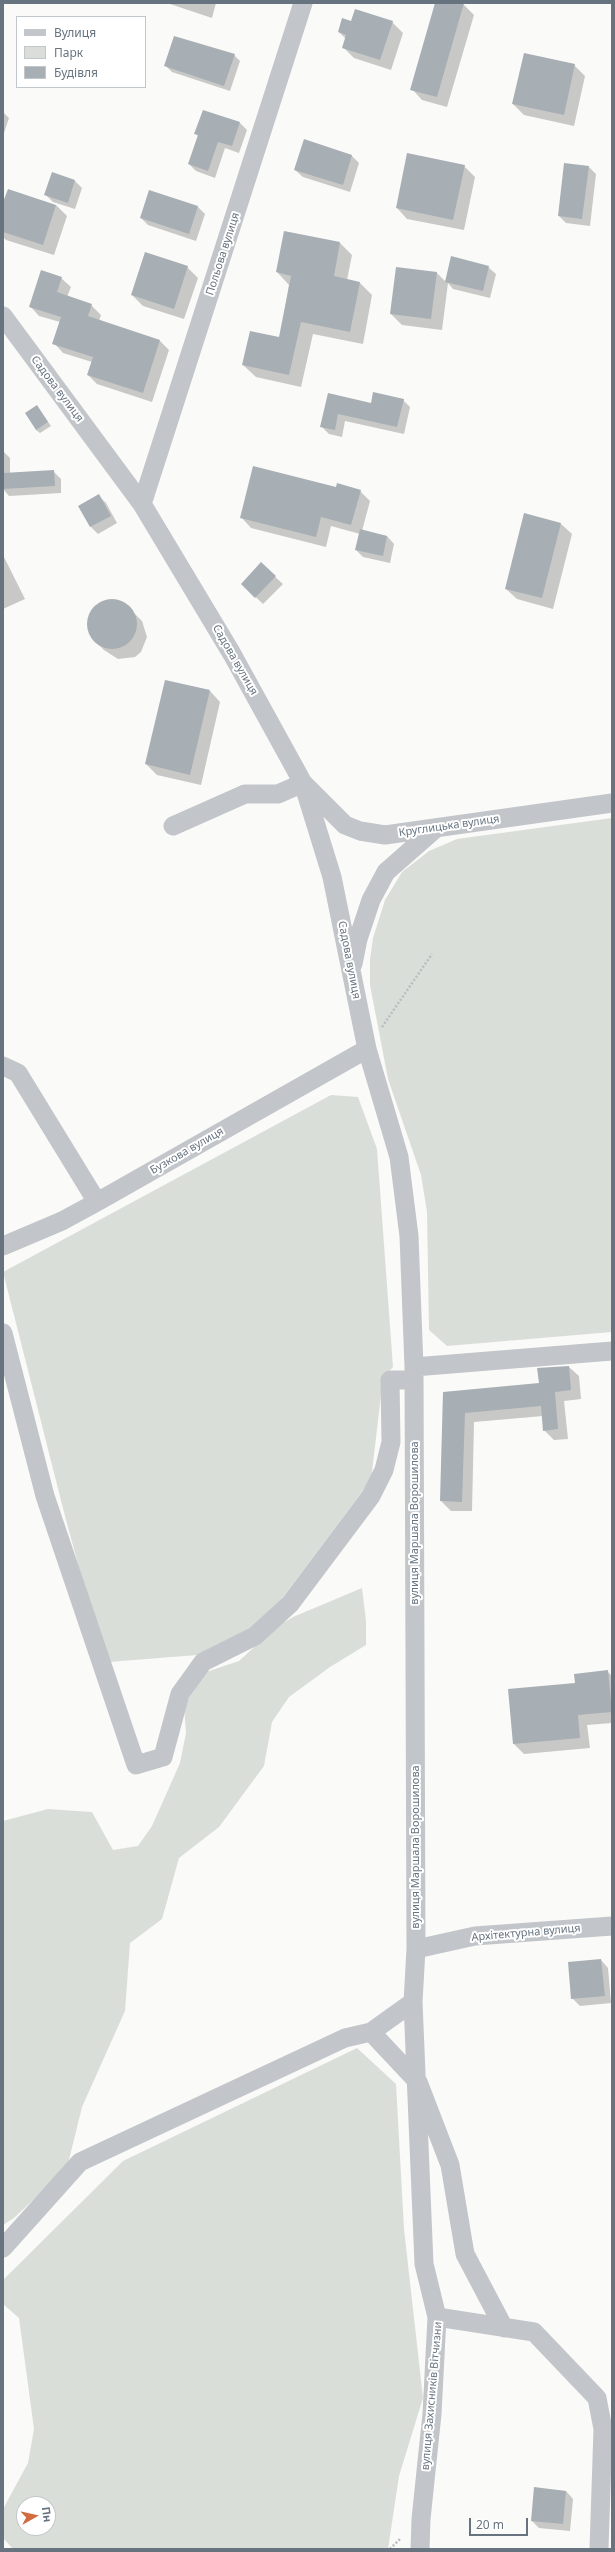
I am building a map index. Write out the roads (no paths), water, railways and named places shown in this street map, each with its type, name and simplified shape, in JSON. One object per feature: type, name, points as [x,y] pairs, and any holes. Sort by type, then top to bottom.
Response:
[{"type":"street","name":"Польова вулиця","points":[[142,504],[303,3]]},
{"type":"street","name":"Садова вулиця","points":[[3,316],[142,504],[232,654],[303,783],[332,877],[367,1049]]},
{"type":"street","points":[[173,826],[245,794],[278,794],[303,783]]},
{"type":"street","name":"Круглицька вулиця","points":[[303,783],[345,825],[360,831],[385,835],[612,803]]},
{"type":"street","points":[[351,975],[358,940],[369,907],[386,872],[435,829]]},
{"type":"street","name":"Бузкова вулиця","points":[[3,1246],[62,1221],[367,1049]]},
{"type":"street","name":"вулиця Маршала Ворошилова","points":[[367,1049],[399,1157],[409,1236],[414,1374],[416,1949],[413,2002],[418,2082],[424,2264],[437,2317]]},
{"type":"street","points":[[3,1066],[18,1073],[97,1202]]},
{"type":"street","points":[[3,1333],[45,1496],[136,1766],[163,1757],[180,1694],[204,1662],[255,1636],[290,1604],[371,1496],[384,1470],[392,1442],[390,1380],[414,1374],[612,1351]]},
{"type":"street","name":"Архітектурна вулиця","points":[[416,1949],[475,1936],[612,1926]]},
{"type":"street","points":[[3,2248],[80,2162],[345,2038],[371,2032],[413,2002]]},
{"type":"street","points":[[371,2032],[418,2082],[450,2166],[465,2254],[504,2328]]},
{"type":"street","name":"вулиця Захисників Вітчизни","points":[[420,2549],[437,2317],[534,2332],[597,2398],[603,2429],[599,2549]]}]
